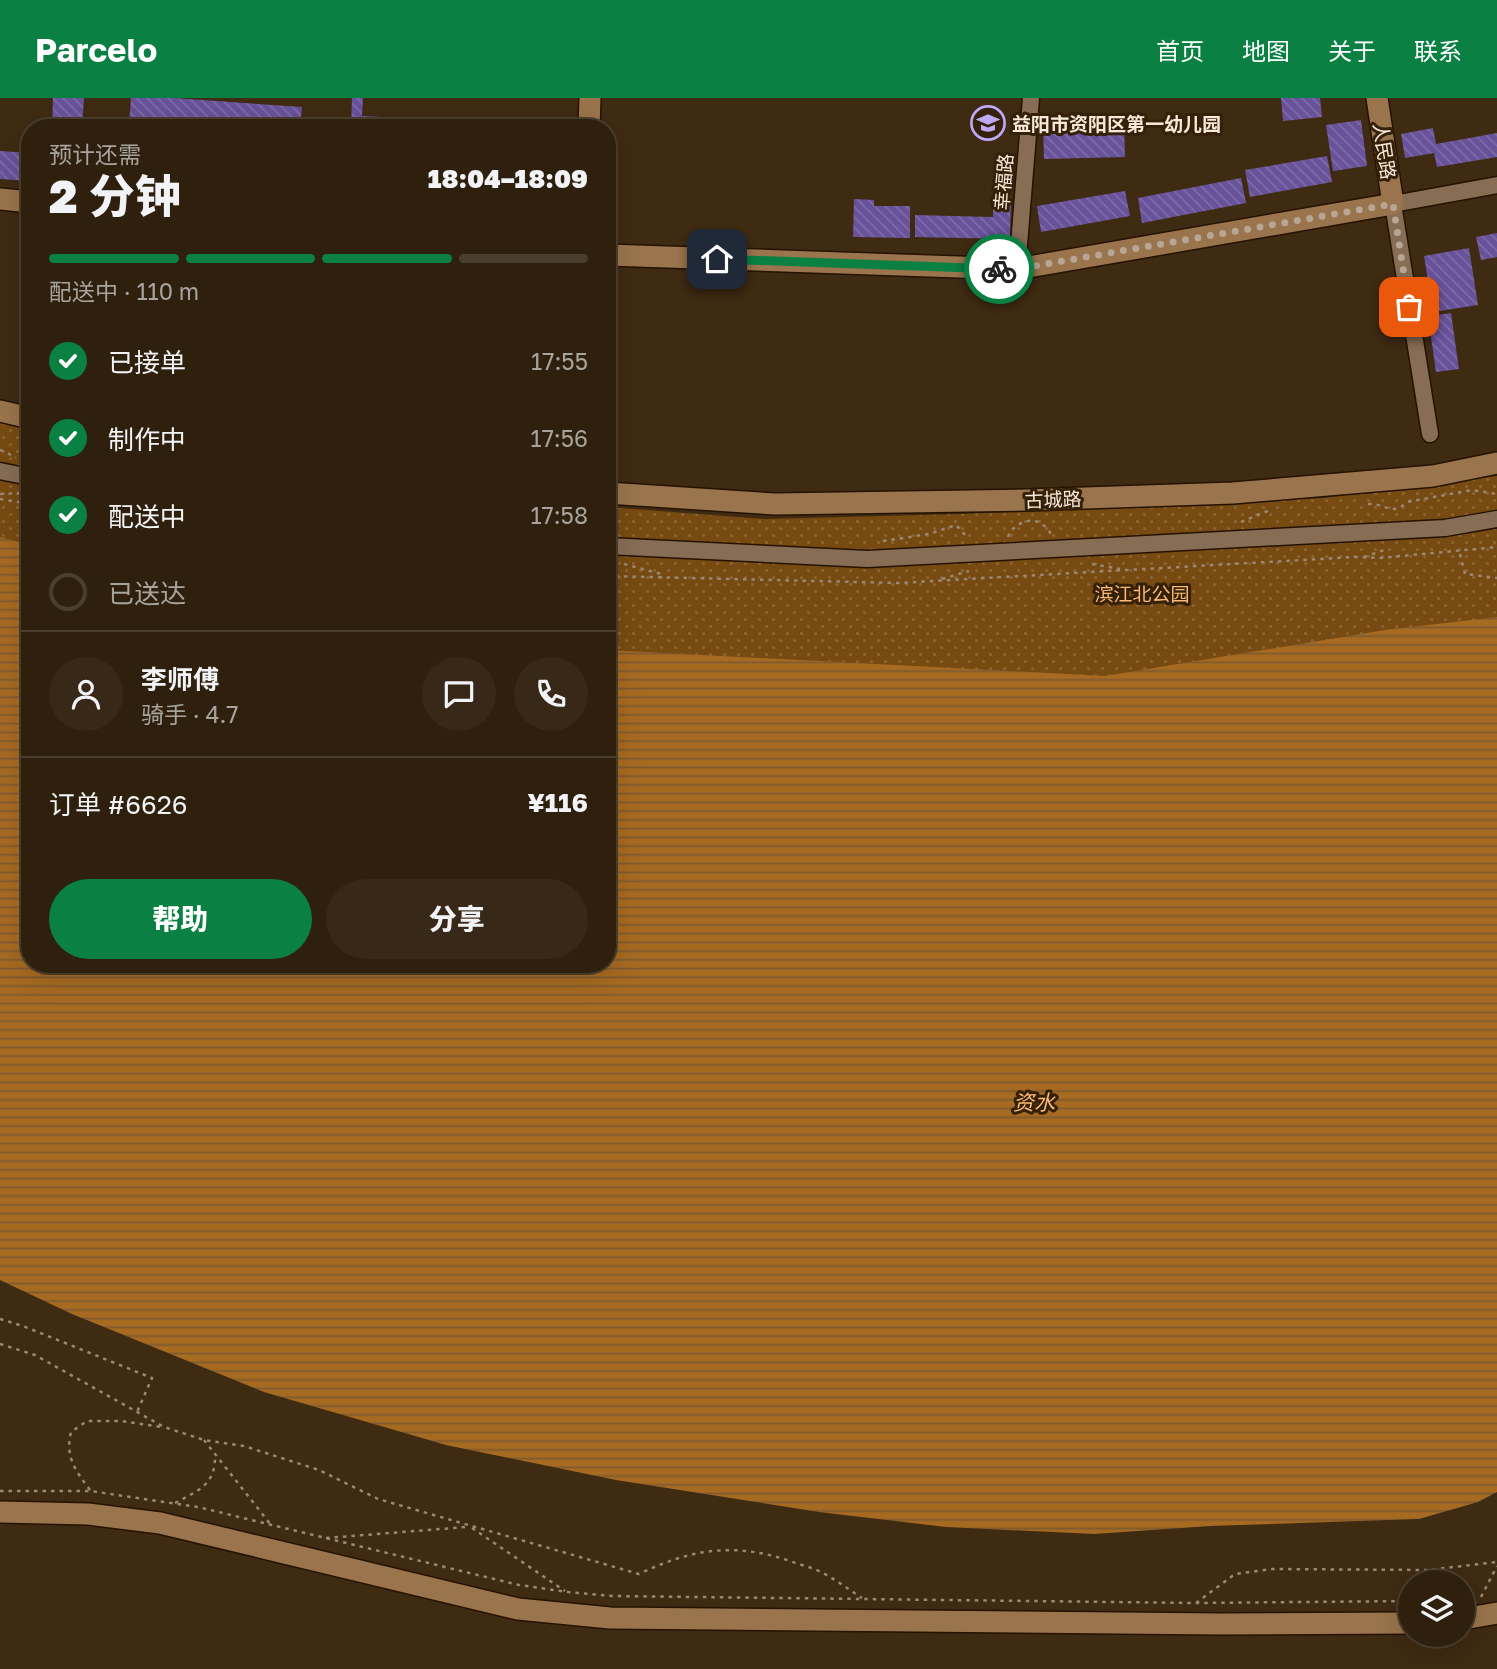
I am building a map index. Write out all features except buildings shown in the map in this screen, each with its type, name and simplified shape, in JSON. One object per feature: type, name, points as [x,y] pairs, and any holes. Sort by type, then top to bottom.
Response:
[{"type":"street","points":[[589,119],[590,98]]},
{"type":"street","name":"幸福路","points":[[1017,269],[1031,98]]},
{"type":"street","name":"人民路","points":[[1377,98],[1393,204]]},
{"type":"street","points":[[616,255],[1017,269],[1497,185]]},
{"type":"street","points":[[0,199],[21,201]]},
{"type":"street","points":[[1393,204],[1430,435]]},
{"type":"street","points":[[0,411],[21,416]]},
{"type":"street","name":"古城路","points":[[616,494],[775,503],[1026,500],[1205,494],[1433,476],[1497,463]]},
{"type":"street","points":[[0,471],[21,475]]},
{"type":"street","points":[[616,546],[867,559],[1445,528],[1497,519]]},
{"type":"street","points":[[0,1512],[88,1514],[160,1523],[518,1609],[610,1618],[1398,1623]]},
{"type":"street","points":[[1475,1617],[1497,1613]]},
{"type":"path","points":[[1368,504],[1376,503],[1389,510],[1400,509],[1407,502],[1472,490],[1497,494]]},
{"type":"path","points":[[0,494],[21,493]]},
{"type":"path","points":[[0,499],[21,502]]},
{"type":"path","points":[[616,576],[898,583],[1459,552],[1497,547]]},
{"type":"path","points":[[1459,552],[1465,574],[1497,578]]},
{"type":"path","points":[[620,563],[672,576]]},
{"type":"path","points":[[0,1319],[152,1378],[137,1413]]},
{"type":"path","points":[[0,1344],[35,1355],[164,1427],[204,1440],[244,1446],[319,1470],[378,1499],[469,1527],[639,1574],[663,1562],[697,1552],[731,1549],[770,1555],[820,1572],[864,1599]]},
{"type":"path","points":[[91,1491],[75,1469],[68,1447],[71,1432],[87,1421],[121,1421],[164,1427]]},
{"type":"path","points":[[204,1440],[271,1525]]},
{"type":"path","points":[[175,1503],[205,1487],[216,1469],[215,1454]]},
{"type":"path","points":[[0,1491],[91,1491],[175,1503],[519,1585],[613,1596],[1195,1603],[1398,1601]]},
{"type":"path","points":[[323,1538],[469,1527],[568,1592]]},
{"type":"path","points":[[1168,1623],[1234,1574],[1272,1569],[1428,1570],[1497,1564]]},
{"type":"path","points":[[1475,1604],[1497,1564]]},
{"type":"green space","points":[[0,422],[21,426],[21,554],[0,548]]},
{"type":"green space","name":"滨江北公园","points":[[1497,476],[1497,632],[1144,681],[616,666],[616,508],[764,519],[961,514],[1322,498]]},
{"type":"water","name":"资水","points":[[0,537],[21,543],[21,973],[616,973],[616,650],[1105,676],[1385,630],[1497,617],[1497,1492],[1478,1502],[1419,1519],[1210,1526],[1094,1534],[946,1527],[819,1512],[616,1480],[446,1445],[264,1392],[72,1314],[0,1280]]},
{"type":"way so far","points":[[999,269],[1017,269],[1393,204],[1409,307]]},
{"type":"place","name":"益阳市资阳区第一幼儿园","points":[[988,123]]},
{"type":"route","points":[[717,259],[999,269]]}]
